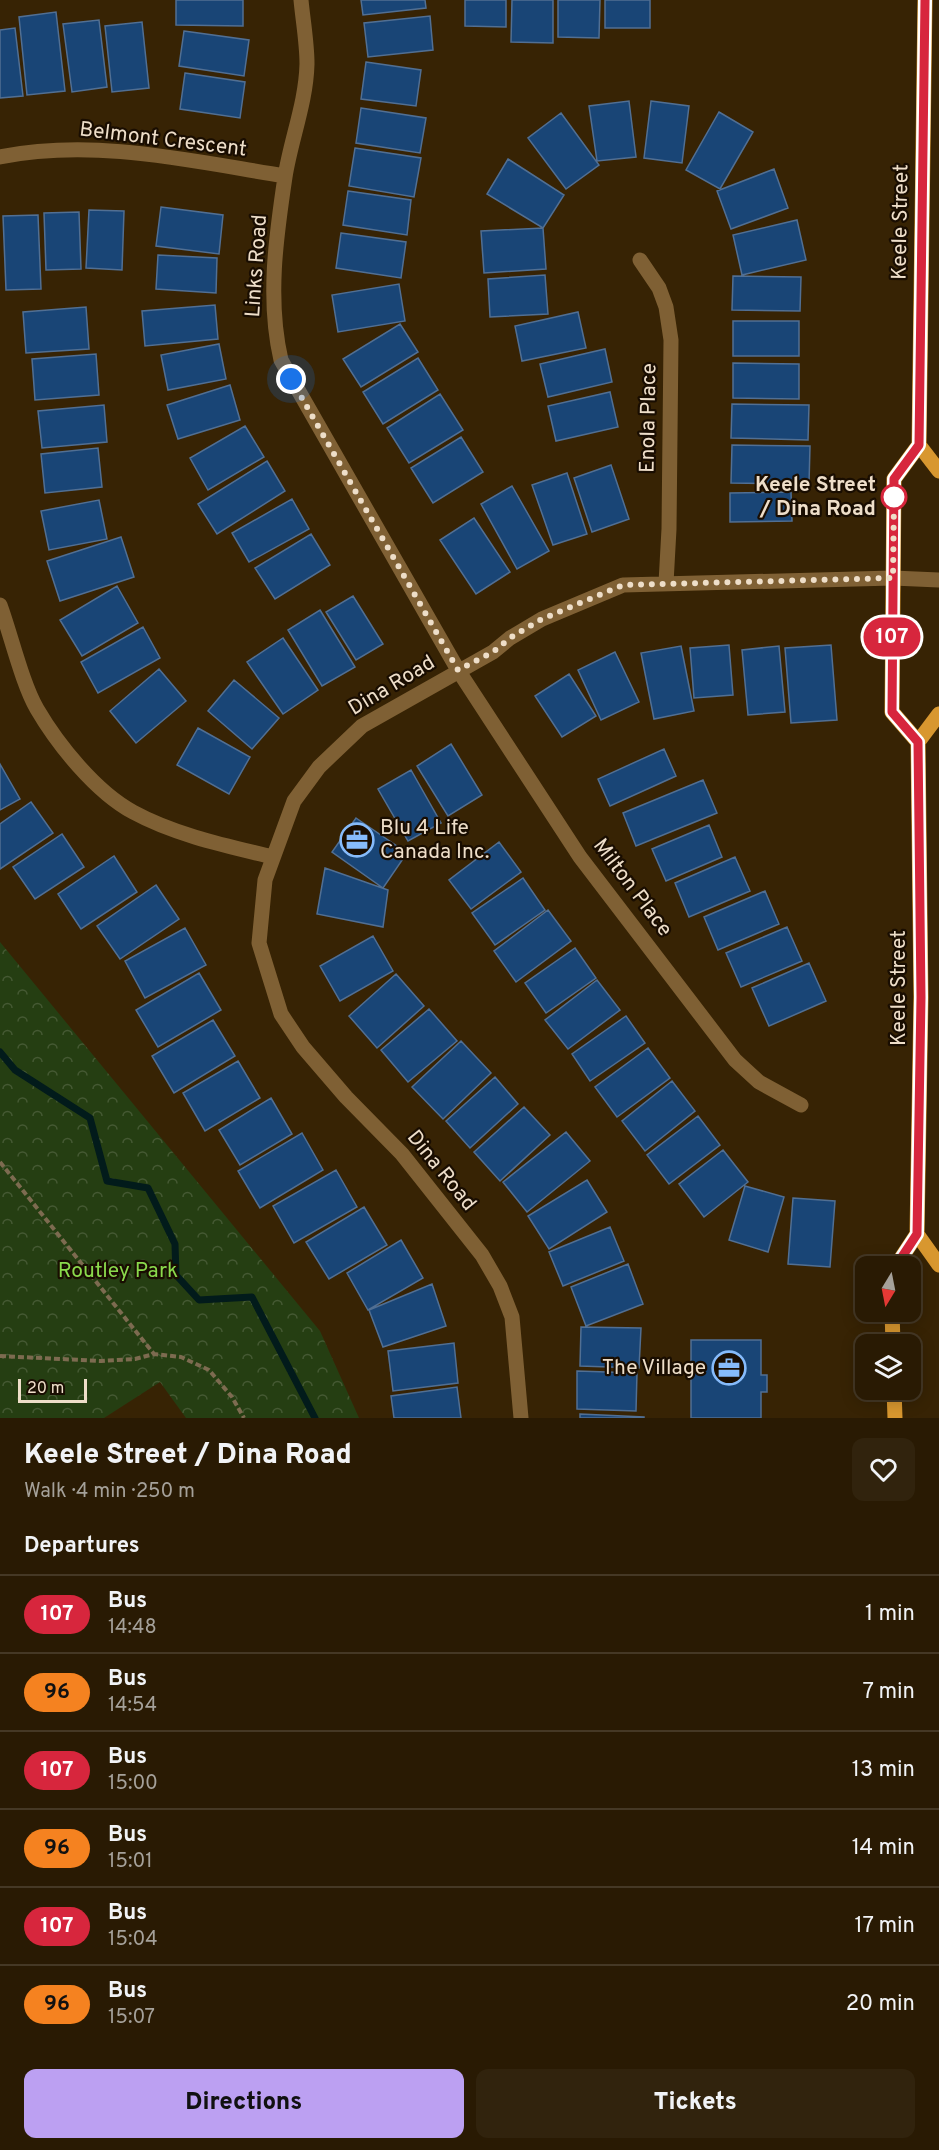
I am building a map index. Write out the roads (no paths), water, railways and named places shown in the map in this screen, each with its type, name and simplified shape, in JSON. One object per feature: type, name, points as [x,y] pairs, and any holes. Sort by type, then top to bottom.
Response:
[{"type":"main road","name":"Keele Street","points":[[919,445],[925,0]]},
{"type":"main road","points":[[939,471],[919,445],[894,479],[892,712],[918,742],[939,714]]},
{"type":"main road","name":"Keele Street","points":[[917,1234],[921,997],[918,742]]},
{"type":"main road","points":[[903,1256],[917,1234],[939,1266]]},
{"type":"main road","points":[[894,1400],[895,1418]]},
{"type":"street","name":"Links Road","points":[[301,0],[307,64],[301,112],[285,176],[276,242],[273,326],[281,360],[458,670]]},
{"type":"street","name":"Belmont Crescent","points":[[0,157],[71,149],[124,152],[285,176]]},
{"type":"street","name":"Enola Place","points":[[640,260],[659,288],[666,307],[671,340],[669,529],[666,583]]},
{"type":"street","name":"Dina Road","points":[[521,1418],[512,1317],[500,1286],[482,1255],[402,1154],[346,1097],[303,1047],[281,1014],[260,942],[265,880],[294,801],[319,766],[362,726],[493,652],[510,638],[542,619],[623,585],[893,578],[939,580]]},
{"type":"street","points":[[0,605],[36,708],[73,758],[99,787],[133,812],[232,848],[273,857]]},
{"type":"street","name":"Milton Place","points":[[458,670],[580,856],[735,1060],[759,1082],[801,1105]]},
{"type":"waterway","points":[[0,1052],[15,1070],[90,1118],[107,1181],[148,1188],[175,1244],[176,1275],[199,1300],[252,1297],[315,1418]]},
{"type":"place","name":"Keele Street / Dina Road","points":[[894,497]]},
{"type":"place","name":"Blu 4 Life Canada Inc.","points":[[357,840]]},
{"type":"place","name":"The Village","points":[[729,1368]]},
{"type":"park label","name":"Routley Park","points":[[118,1271]]}]
